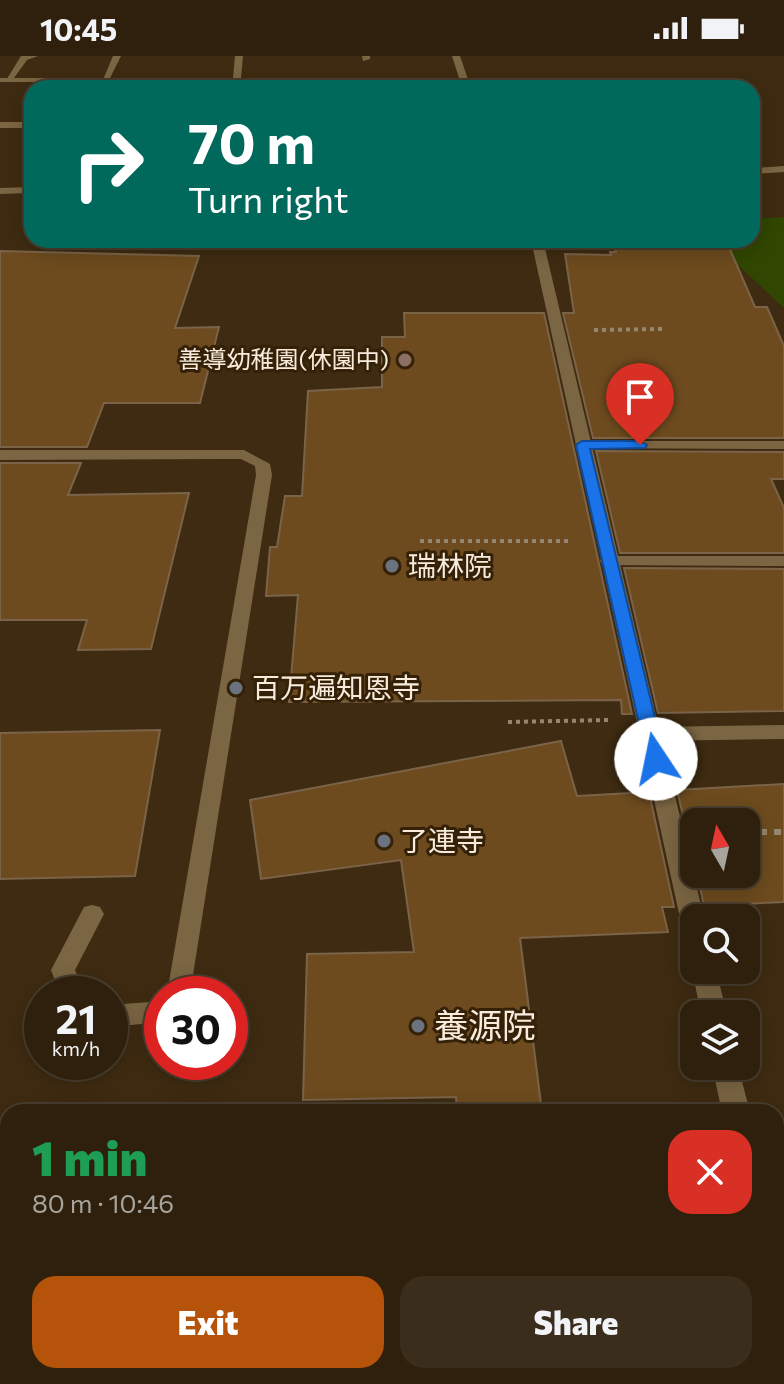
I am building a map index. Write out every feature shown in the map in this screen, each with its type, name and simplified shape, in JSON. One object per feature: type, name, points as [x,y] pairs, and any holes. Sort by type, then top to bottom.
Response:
[{"type":"street","points":[[4,80],[24,58],[34,56]]},
{"type":"street","points":[[4,80],[105,80],[117,56]]},
{"type":"street","points":[[236,80],[239,56]]},
{"type":"street","points":[[456,56],[464,80]]},
{"type":"street","points":[[0,125],[24,125]]},
{"type":"street","points":[[760,170],[784,169]]},
{"type":"street","points":[[0,191],[24,190]]},
{"type":"street","points":[[539,248],[689,904]]},
{"type":"street","points":[[582,445],[784,445]]},
{"type":"street","points":[[0,455],[218,454],[244,455],[262,464],[262,490],[183,976]]},
{"type":"street","points":[[609,561],[784,561]]},
{"type":"street","points":[[650,727],[784,732]]},
{"type":"street","points":[[66,976],[63,970],[92,914]]},
{"type":"street","points":[[728,1080],[734,1104]]},
{"type":"path","points":[[557,330],[662,329]]},
{"type":"path","points":[[420,541],[604,540]]},
{"type":"path","points":[[508,722],[650,727]]},
{"type":"path","points":[[760,832],[784,832]]},
{"type":"green space","points":[[784,217],[784,308],[720,248],[760,248],[760,218]]},
{"type":"building","points":[[615,248],[729,248],[755,307],[767,307],[784,346],[784,438],[593,438],[563,313],[574,313],[565,254],[611,255],[610,252],[616,252]]},
{"type":"building","points":[[0,251],[199,256],[175,328],[219,327],[200,403],[104,403],[87,447],[0,447]]},
{"type":"building","points":[[404,313],[544,313],[632,714],[622,714],[621,700],[289,702],[298,595],[266,596],[270,547],[277,547],[285,496],[302,496],[308,391],[382,387],[382,337],[405,337]]},
{"type":"building","points":[[596,451],[784,452],[784,479],[771,479],[784,508],[784,553],[620,553]]},
{"type":"building","points":[[0,463],[81,463],[68,495],[189,493],[151,649],[78,650],[87,620],[0,620]]},
{"type":"building","points":[[624,568],[784,569],[784,711],[658,713]]},
{"type":"building","points":[[160,730],[135,876],[0,879],[0,733]]},
{"type":"building","points":[[561,741],[577,796],[649,792],[674,907],[662,907],[668,932],[520,938],[541,1104],[456,1104],[456,1097],[303,1100],[307,954],[414,952],[401,860],[261,879],[250,800]]},
{"type":"building","points":[[784,784],[784,902],[704,904],[700,888],[760,888],[760,808],[681,808],[677,790]]},
{"type":"place","name":"善導幼稚園(休園中)","points":[[405,360]]},
{"type":"place","name":"瑞林院","points":[[392,566]]},
{"type":"place","name":"百万遍知恩寺","points":[[236,688]]},
{"type":"place","name":"了連寺","points":[[384,841]]},
{"type":"place","name":"養源院","points":[[418,1026]]},
{"type":"route","points":[[640,445],[582,445],[656,759]]}]
